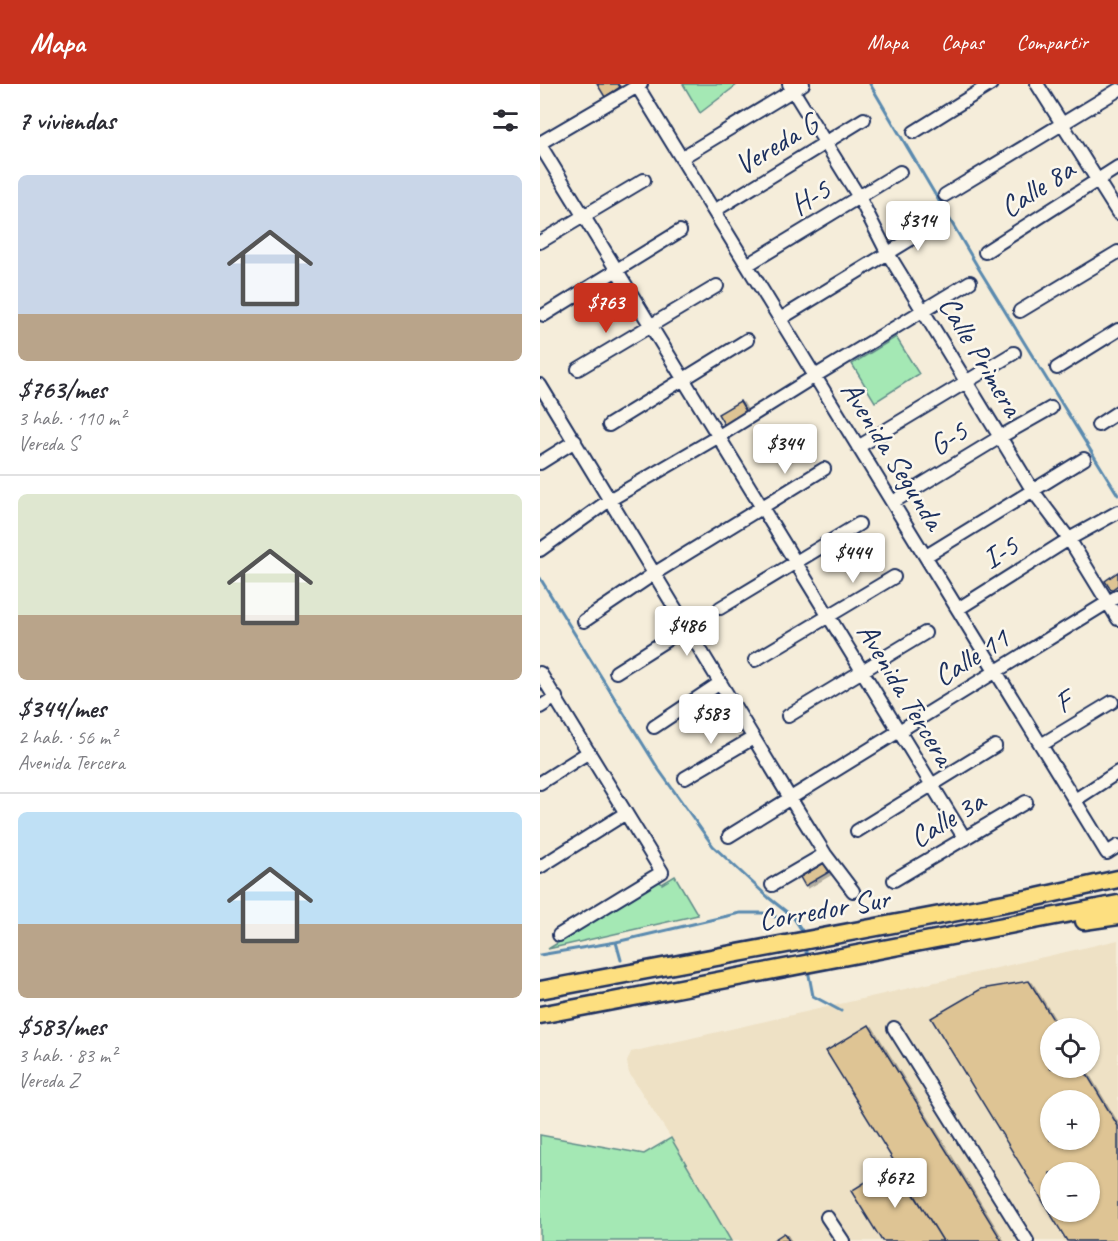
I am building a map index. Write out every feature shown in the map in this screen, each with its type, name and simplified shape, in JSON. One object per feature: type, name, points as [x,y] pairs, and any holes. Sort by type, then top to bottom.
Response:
[{"type":"highway","points":[[1037,897],[1118,871]]},
{"type":"highway","name":"Corredor Sur","points":[[540,990],[1037,897],[1118,879]]},
{"type":"highway","name":"Corredor Sur","points":[[540,1015],[1118,904]]},
{"type":"highway","points":[[949,937],[1118,916]]},
{"type":"street","points":[[914,132],[991,84]]},
{"type":"street","points":[[1037,84],[1118,213]]},
{"type":"street","points":[[540,144],[638,85]]},
{"type":"street","name":"Avenida Segunda","points":[[638,85],[1075,800],[1113,850]]},
{"type":"street","points":[[681,158],[795,86]]},
{"type":"street","name":"Calle Primera","points":[[795,86],[826,144],[923,310],[1033,491],[1113,599],[1118,619]]},
{"type":"street","points":[[945,195],[1118,90]]},
{"type":"street","name":"Vereda G","points":[[714,211],[864,119]]},
{"type":"street","name":"Avenida Tercera","points":[[540,144],[965,839]]},
{"type":"street","name":"Calle 8a","points":[[985,252],[1118,167]]},
{"type":"street","name":"H-5","points":[[747,265],[900,172]]},
{"type":"street","points":[[540,242],[644,180]]},
{"type":"street","points":[[780,319],[934,225]]},
{"type":"street","points":[[544,315],[680,231]]},
{"type":"street","points":[[1020,311],[1118,252]]},
{"type":"street","points":[[540,550],[611,499],[719,436],[970,282]]},
{"type":"street","points":[[578,369],[717,286]]},
{"type":"street","points":[[1057,368],[1118,330]]},
{"type":"street","points":[[609,425],[747,340]]},
{"type":"street","points":[[858,447],[1014,354]]},
{"type":"street","points":[[540,386],[611,499],[790,798],[825,854],[853,891]]},
{"type":"street","name":"G-5","points":[[892,502],[1000,436],[1051,408]]},
{"type":"street","points":[[1098,425],[1118,412]]},
{"type":"street","points":[[540,463],[575,441]]},
{"type":"street","points":[[926,556],[1084,459]]},
{"type":"street","points":[[584,621],[655,573],[824,469]]},
{"type":"street","name":"I-5","points":[[958,609],[1069,539],[1118,512]]},
{"type":"street","points":[[720,608],[859,524]]},
{"type":"street","points":[[755,660],[894,577]]},
{"type":"street","name":"Calle 11","points":[[729,836],[1113,599]]},
{"type":"street","points":[[616,672],[687,627]]},
{"type":"street","points":[[788,716],[925,633]]},
{"type":"street","points":[[540,673],[662,872],[559,935]]},
{"type":"street","points":[[654,727],[720,683]]},
{"type":"street","points":[[540,707],[555,697]]},
{"type":"street","name":"F","points":[[1041,745],[1112,702]]},
{"type":"street","points":[[685,778],[753,738]]},
{"type":"street","points":[[857,831],[995,746]]},
{"type":"street","points":[[540,783],[590,752]]},
{"type":"street","points":[[1075,800],[1118,772]]},
{"type":"street","name":"Calle 3a","points":[[894,880],[1026,802]]},
{"type":"street","points":[[540,867],[626,813]]},
{"type":"street","points":[[772,885],[825,854]]},
{"type":"street","points":[[894,1028],[1027,1241]]},
{"type":"street","points":[[827,1217],[843,1241]]},
{"type":"shaded area","points":[[1118,940],[1118,1241],[731,1241],[671,1138],[629,1073],[627,1062],[631,1052]]},
{"type":"green space","points":[[683,84],[738,84],[700,113]]},
{"type":"green space","points":[[896,337],[919,374],[875,402],[852,364]]},
{"type":"green space","points":[[675,876],[698,915],[548,949],[659,881],[662,884]]},
{"type":"green space","points":[[540,1135],[644,1154],[671,1138],[731,1241],[540,1241]]},
{"type":"building","points":[[597,84],[618,84],[620,87],[605,97]]},
{"type":"building","points":[[740,401],[747,413],[725,426],[718,414]]},
{"type":"building","points":[[1118,572],[1118,585],[1111,590],[1105,581]]},
{"type":"building","points":[[824,863],[829,872],[805,886],[800,877]]},
{"type":"building","points":[[1029,981],[1052,1018],[1040,1018],[1040,1078],[1089,1078],[1096,1090],[1040,1090],[1040,1150],[1100,1150],[1100,1096],[1118,1126],[1118,1241],[1067,1241],[1055,1222],[1100,1222],[1100,1162],[1040,1162],[1040,1197],[931,1018],[981,989]]},
{"type":"building","points":[[869,1025],[1002,1241],[943,1241],[826,1051]]},
{"type":"building","points":[[895,1164],[943,1241],[882,1241],[851,1191]]},
{"type":"building","points":[[784,1233],[789,1241],[772,1241]]},
{"type":"waterway","points":[[870,84],[979,269],[1118,495]]},
{"type":"waterway","points":[[540,578],[659,770],[713,846],[793,917],[803,932]]},
{"type":"waterway","points":[[616,942],[740,913],[763,913],[782,919],[793,917]]},
{"type":"waterway","points":[[540,955],[616,942],[621,960]]},
{"type":"waterway","points":[[805,945],[807,958]]},
{"type":"waterway","points":[[808,970],[813,996],[841,1011]]}]
